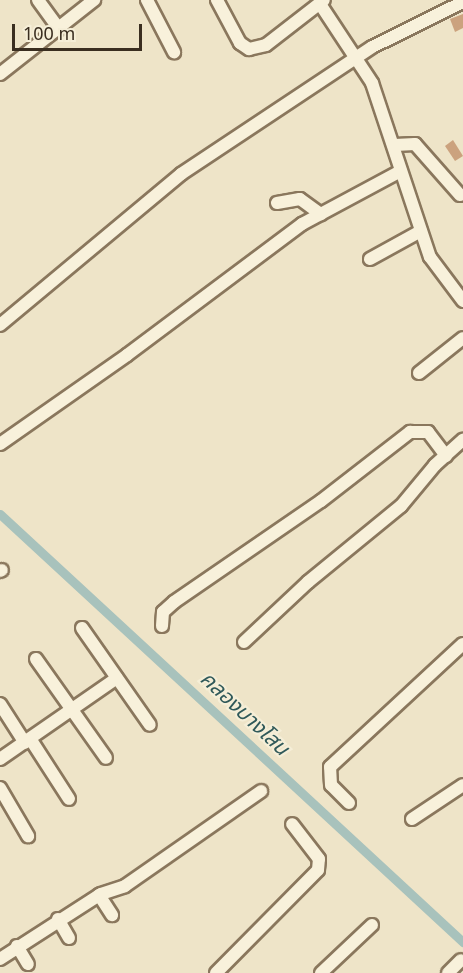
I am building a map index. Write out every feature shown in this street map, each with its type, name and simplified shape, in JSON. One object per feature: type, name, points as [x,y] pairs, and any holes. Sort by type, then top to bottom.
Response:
[{"type":"street","points":[[38,0],[59,29]]},
{"type":"street","points":[[0,74],[94,0]]},
{"type":"street","points":[[147,0],[174,52]]},
{"type":"street","points":[[217,0],[240,43],[249,49],[266,45],[322,2],[357,57],[378,97],[421,231],[436,267],[463,301]]},
{"type":"street","points":[[0,325],[181,174],[357,57],[463,2]]},
{"type":"street","points":[[395,145],[415,144],[460,195]]},
{"type":"street","points":[[0,444],[321,214],[401,171]]},
{"type":"street","points":[[276,203],[300,199],[321,214]]},
{"type":"street","points":[[370,259],[421,231]]},
{"type":"street","points":[[419,373],[463,338]]},
{"type":"street","points":[[162,626],[163,612],[174,602],[321,501],[410,432],[428,432],[446,456]]},
{"type":"street","points":[[244,642],[308,582],[401,506],[446,456],[463,441]]},
{"type":"street","points":[[82,628],[150,726]]},
{"type":"street","points":[[349,803],[331,785],[330,767],[463,644]]},
{"type":"street","points":[[36,659],[106,758]]},
{"type":"street","points":[[0,759],[117,678]]},
{"type":"street","points":[[0,704],[69,799]]},
{"type":"street","points":[[412,819],[463,785]]},
{"type":"street","points":[[0,788],[28,836]]},
{"type":"street","points":[[0,959],[99,895],[125,886],[261,791]]},
{"type":"street","points":[[216,973],[318,870],[319,859],[292,824]]},
{"type":"street","points":[[99,895],[112,915]]},
{"type":"street","points":[[58,920],[69,938]]},
{"type":"street","points":[[321,973],[372,925]]},
{"type":"street","points":[[17,946],[28,964]]},
{"type":"street","points":[[448,973],[461,960]]},
{"type":"building","points":[[463,14],[463,28],[455,32],[450,19]]},
{"type":"building","points":[[453,140],[463,156],[455,161],[445,146]]},
{"type":"waterway","name":"คลองบางโสน","points":[[0,514],[463,942]]}]
